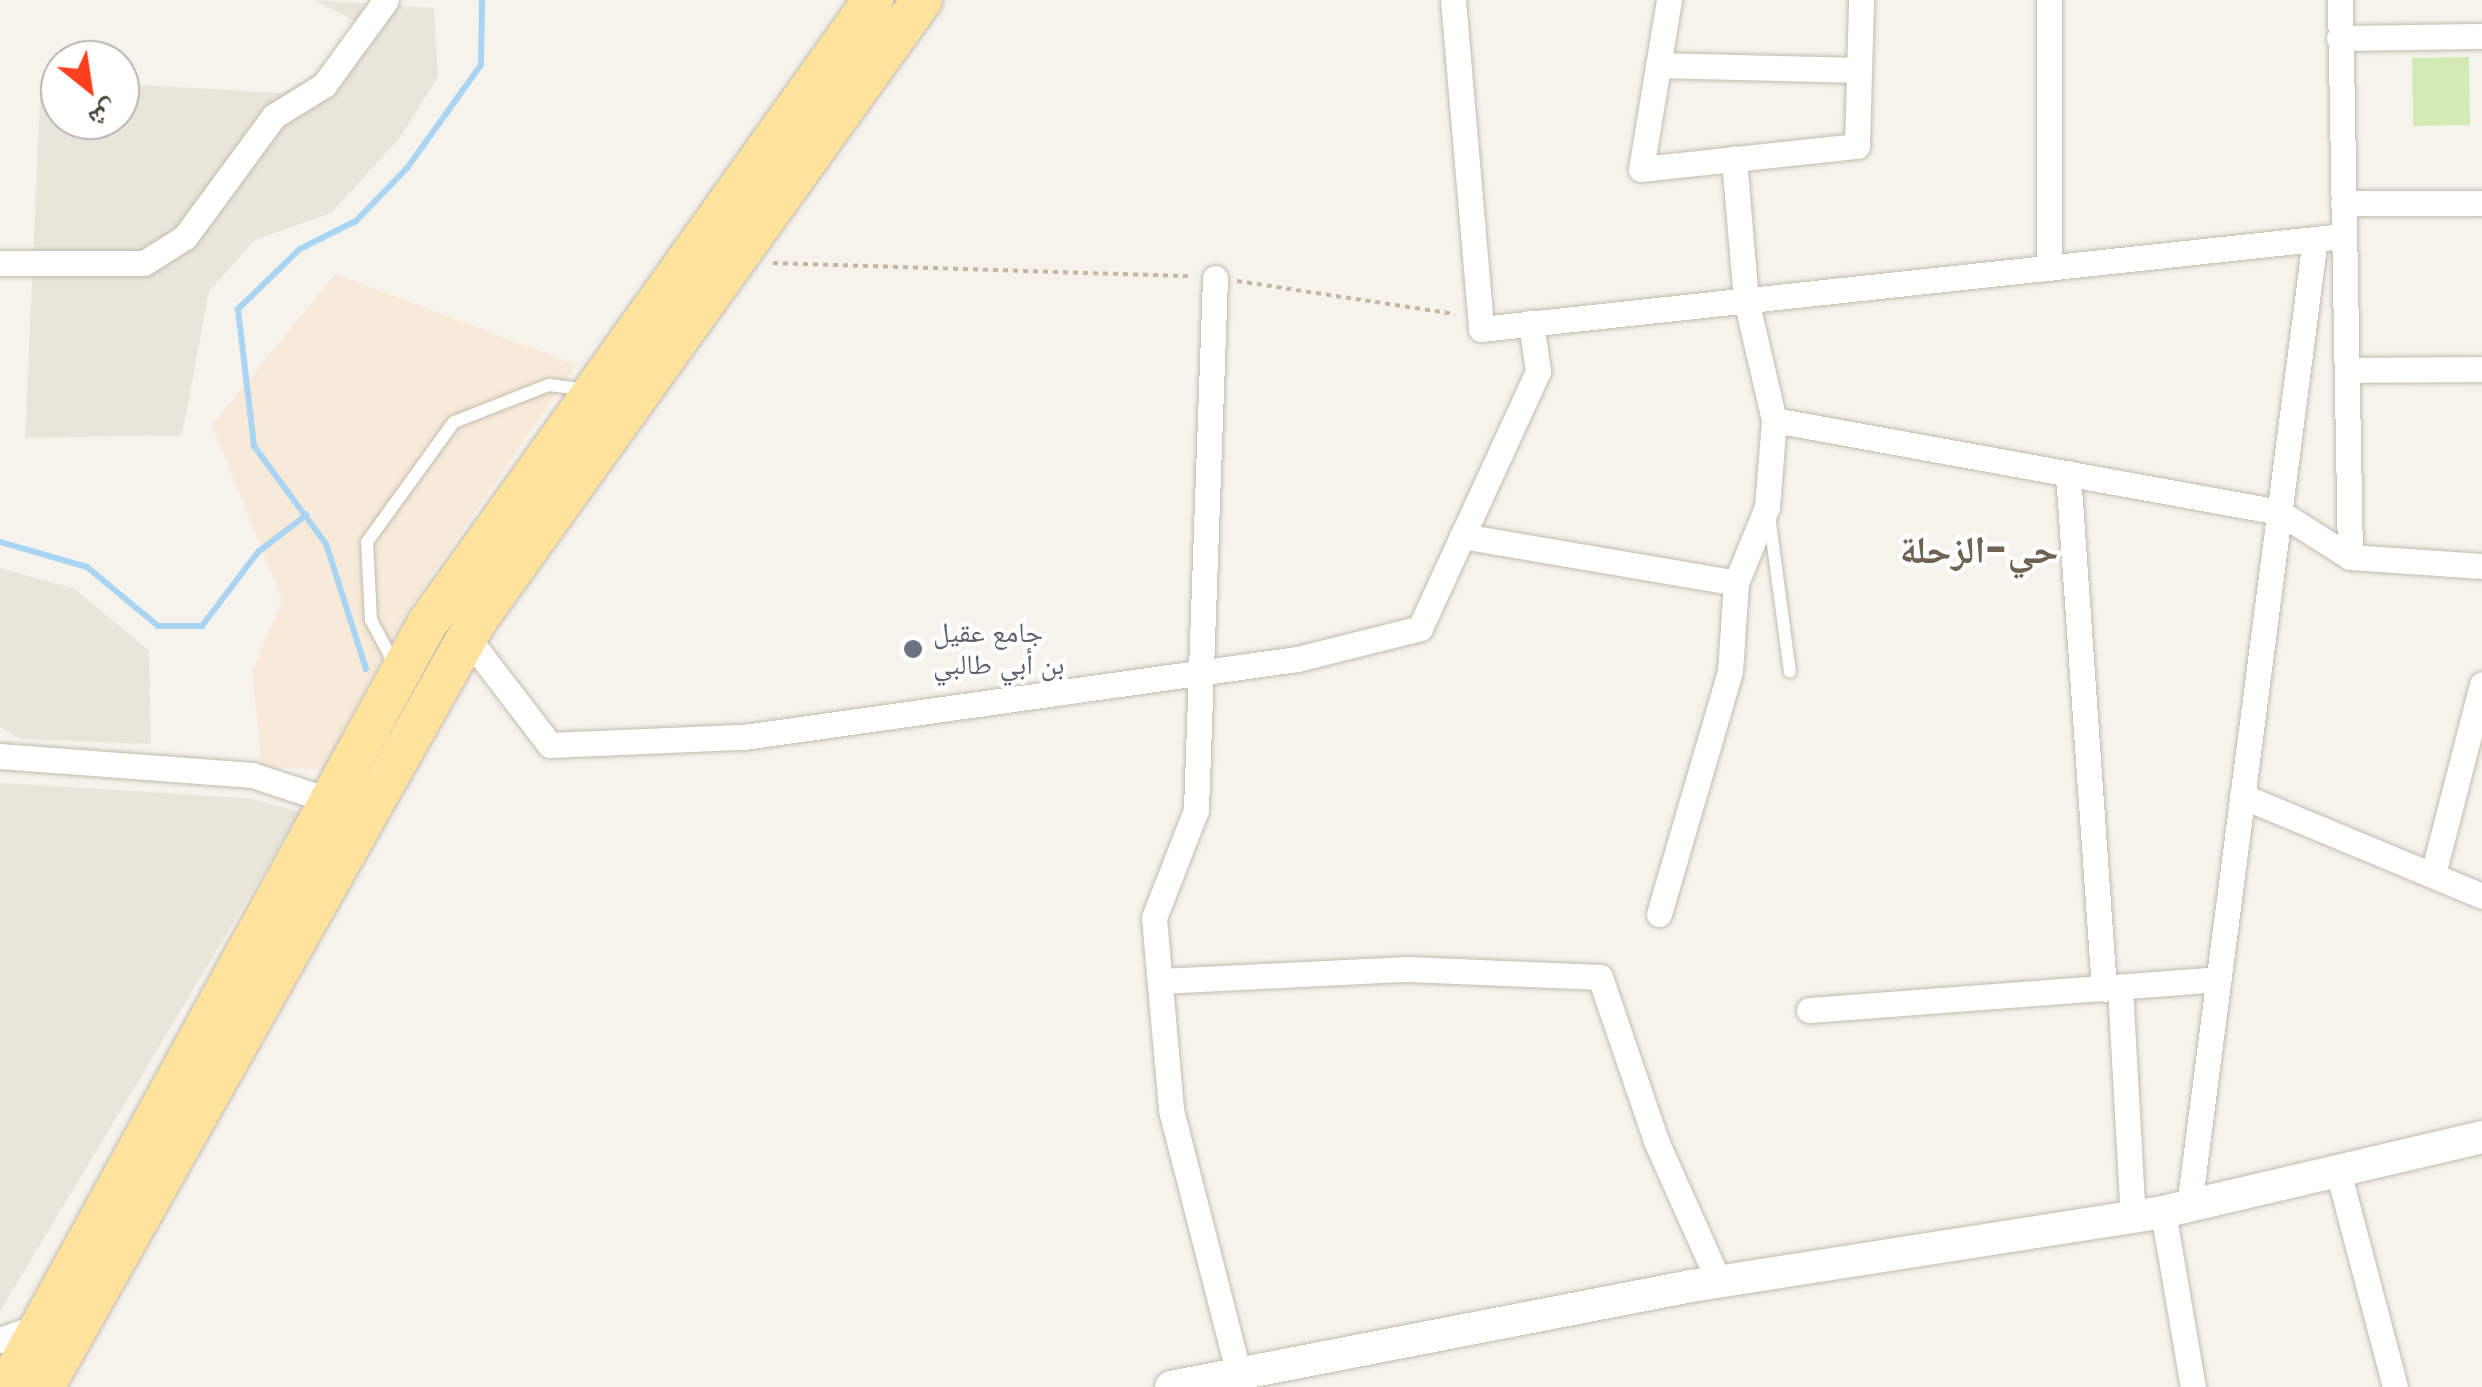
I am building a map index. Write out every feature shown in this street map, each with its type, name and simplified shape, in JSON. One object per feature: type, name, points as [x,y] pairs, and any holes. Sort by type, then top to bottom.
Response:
[{"type":"main road","points":[[7,1387],[46,1324],[427,624],[873,0]]},
{"type":"main road","points":[[44,1387],[467,637],[922,0]]},
{"type":"street","points":[[0,263],[144,263],[185,237],[274,116],[324,85],[386,0]]},
{"type":"street","points":[[1453,0],[1481,329],[2344,236]]},
{"type":"street","points":[[1669,0],[1641,169],[1858,146],[1862,0]]},
{"type":"street","points":[[2049,0],[2049,268]]},
{"type":"street","points":[[2340,0],[2350,557]]},
{"type":"street","points":[[2339,38],[2482,36]]},
{"type":"street","points":[[1658,65],[1860,70]]},
{"type":"street","points":[[1659,914],[1730,671],[1736,583],[1768,508],[1774,420],[1746,300],[1734,159]]},
{"type":"street","points":[[2343,203],[2482,203]]},
{"type":"street","points":[[2162,1212],[2218,980],[2315,239]]},
{"type":"street","points":[[1215,278],[1206,672],[1196,810],[1154,918],[1172,1110],[1240,1378]]},
{"type":"street","points":[[467,637],[550,746],[744,738],[1206,672],[1420,628],[1538,370],[1530,323]]},
{"type":"street","points":[[2346,370],[2482,368]]},
{"type":"street","points":[[1774,420],[2279,512],[2350,557],[2482,566]]},
{"type":"street","points":[[2068,474],[2112,989],[2162,1212],[2189,1382]]},
{"type":"street","points":[[1462,536],[1736,583]]},
{"type":"street","points":[[2433,874],[2482,684]]},
{"type":"street","points":[[0,756],[252,775],[331,801]]},
{"type":"street","points":[[2242,796],[2482,896]]},
{"type":"street","points":[[1160,981],[1408,969],[1600,977],[1656,1141],[1720,1282]]},
{"type":"street","points":[[1809,1010],[2218,980]]},
{"type":"street","points":[[1171,1387],[1240,1378],[1720,1282],[2162,1212],[2480,1133]]},
{"type":"street","points":[[2338,1171],[2395,1387]]},
{"type":"street","points":[[0,1340],[46,1324]]},
{"type":"lane","points":[[400,676],[370,620],[367,542],[454,422],[549,385],[595,390]]},
{"type":"lane","points":[[1768,508],[1790,672]]},
{"type":"path","points":[[734,262],[1215,278],[1453,313],[1481,329]]},
{"type":"shaded area","points":[[314,0],[434,8],[438,77],[398,140],[331,213],[255,240],[209,291],[182,435],[25,438],[40,101],[40,140],[140,140],[140,85],[282,93],[314,76],[358,23]]},
{"type":"shaded area","points":[[335,274],[576,365],[403,617],[323,770],[262,767],[252,672],[282,600],[212,425]]},
{"type":"shaded area","points":[[0,568],[75,589],[149,651],[151,744],[20,739],[0,727]]},
{"type":"shaded area","points":[[0,783],[248,798],[300,812],[0,1311]]},
{"type":"green space","points":[[2469,57],[2470,125],[2413,126],[2412,58]]},
{"type":"waterway","points":[[366,669],[326,544],[254,446],[238,309],[300,249],[356,221],[407,168],[481,65],[482,0]]},
{"type":"waterway","points":[[0,542],[87,567],[158,626],[202,626],[258,552],[306,515]]},
{"type":"place","name":"جامع عقيل بن أبي طالبي","points":[[913,649]]},
{"type":"district","name":"حي-الزحلة","points":[[1979,550]]}]
